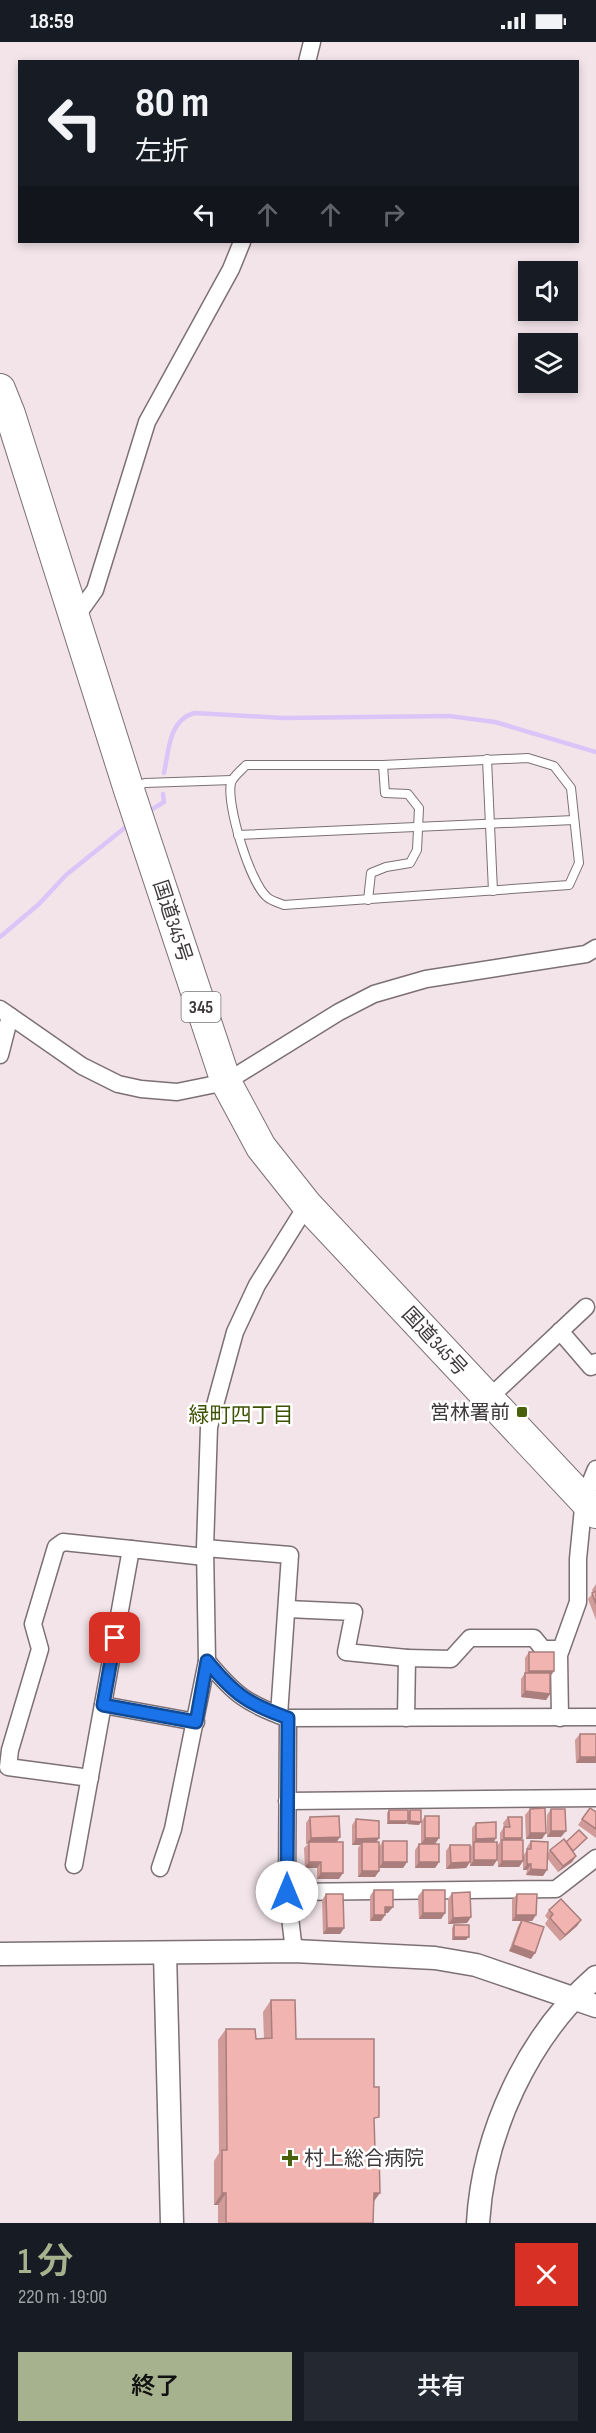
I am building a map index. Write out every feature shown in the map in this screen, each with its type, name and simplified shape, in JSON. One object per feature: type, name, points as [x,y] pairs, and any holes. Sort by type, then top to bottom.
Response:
[{"type":"highway","name":"国道345号","points":[[0,389],[226,1082],[261,1148],[307,1205],[590,1506]]},
{"type":"street","points":[[308,60],[312,42]]},
{"type":"street","points":[[75,618],[95,590],[147,422],[231,269],[242,243]]},
{"type":"street","points":[[0,1055],[5,1012],[82,1066],[118,1084],[141,1089],[177,1092],[226,1082],[339,1012],[374,994],[426,979],[586,954],[596,948]]},
{"type":"street","points":[[160,1868],[173,1829],[207,1661],[205,1553],[208,1426],[235,1332],[257,1285],[307,1205]]},
{"type":"street","points":[[489,1398],[586,1307]]},
{"type":"street","points":[[560,1331],[591,1367],[596,1362]]},
{"type":"street","points":[[560,1718],[558,1655],[578,1602],[578,1559],[596,1469]]},
{"type":"street","points":[[90,1778],[8,1767],[10,1750],[40,1649],[33,1624],[56,1547],[63,1542],[131,1549],[290,1555],[284,1717],[288,1801],[287,1892],[294,1952]]},
{"type":"street","points":[[74,1865],[131,1549]]},
{"type":"street","points":[[287,1609],[354,1612],[346,1652],[407,1658],[451,1659],[470,1638],[534,1638],[543,1649],[561,1649]]},
{"type":"street","points":[[406,1718],[407,1658]]},
{"type":"street","points":[[207,1661],[228,1687],[255,1706],[284,1717],[596,1717]]},
{"type":"street","points":[[103,1705],[196,1722]]},
{"type":"street","points":[[288,1801],[596,1798]]},
{"type":"street","points":[[287,1892],[556,1889],[596,1858]]},
{"type":"street","points":[[0,1954],[294,1952],[435,1958],[476,1965],[574,1996],[596,2006]]},
{"type":"street","points":[[165,1953],[172,2223]]},
{"type":"street","points":[[478,2223],[487,2167],[514,2089],[531,2055],[574,1996],[596,1977]]},
{"type":"lane","points":[[528,758],[554,766],[571,788],[579,863],[569,885],[284,905],[267,897],[256,881],[238,835],[230,801],[232,780],[246,765],[383,765],[487,759],[528,758]]},
{"type":"lane","points":[[487,759],[493,891]]},
{"type":"lane","points":[[368,900],[371,873],[410,863],[417,850],[419,808],[408,794],[385,793],[383,765]]},
{"type":"lane","points":[[129,790],[146,783],[232,780]]},
{"type":"lane","points":[[238,835],[574,820]]},
{"type":"building","points":[[596,1591],[596,1604],[592,1593]]},
{"type":"building","points":[[529,1652],[554,1652],[554,1671],[529,1671]]},
{"type":"building","points":[[525,1673],[550,1673],[550,1694],[525,1691]]},
{"type":"building","points":[[580,1734],[596,1734],[596,1757],[580,1757]]},
{"type":"building","points":[[545,1808],[546,1833],[530,1833],[530,1809]]},
{"type":"building","points":[[590,1808],[596,1812],[596,1829],[582,1819]]},
{"type":"building","points":[[551,1809],[565,1809],[566,1831],[551,1831]]},
{"type":"building","points":[[389,1810],[408,1810],[408,1821],[389,1821]]},
{"type":"building","points":[[410,1810],[421,1810],[421,1822],[410,1821]]},
{"type":"building","points":[[339,1816],[340,1837],[311,1838],[310,1817]]},
{"type":"building","points":[[425,1816],[439,1816],[439,1838],[425,1838]]},
{"type":"building","points":[[508,1817],[522,1817],[522,1838],[504,1838],[504,1827],[510,1827]]},
{"type":"building","points":[[356,1819],[379,1821],[379,1838],[356,1839]]},
{"type":"building","points":[[496,1822],[496,1838],[476,1839],[476,1823]]},
{"type":"building","points":[[579,1830],[587,1838],[573,1851],[566,1842]]},
{"type":"building","points":[[564,1839],[576,1856],[563,1866],[550,1850]]},
{"type":"building","points":[[502,1840],[523,1840],[523,1861],[502,1861]]},
{"type":"building","points":[[383,1841],[407,1841],[407,1862],[383,1862]]},
{"type":"building","points":[[531,1841],[548,1842],[547,1870],[531,1869],[531,1864],[527,1864],[527,1849],[531,1849]]},
{"type":"building","points":[[309,1842],[343,1842],[343,1873],[321,1873],[321,1862],[309,1862]]},
{"type":"building","points":[[362,1842],[379,1842],[379,1871],[362,1871]]},
{"type":"building","points":[[474,1842],[497,1842],[497,1860],[474,1860]]},
{"type":"building","points":[[419,1844],[439,1844],[439,1862],[419,1862]]},
{"type":"building","points":[[450,1845],[470,1845],[470,1862],[451,1863]]},
{"type":"building","points":[[374,1890],[393,1890],[393,1907],[385,1907],[385,1915],[374,1915]]},
{"type":"building","points":[[423,1890],[445,1890],[445,1913],[423,1913]]},
{"type":"building","points":[[470,1892],[471,1917],[453,1918],[452,1893]]},
{"type":"building","points":[[326,1894],[343,1894],[344,1928],[327,1928]]},
{"type":"building","points":[[517,1894],[537,1894],[536,1915],[516,1915]]},
{"type":"building","points":[[561,1899],[581,1920],[565,1935],[550,1918],[553,1914],[549,1910]]},
{"type":"building","points":[[522,1920],[544,1927],[535,1953],[513,1945]]},
{"type":"building","points":[[454,1925],[469,1925],[469,1937],[454,1937]]},
{"type":"building","points":[[271,2000],[295,2000],[296,2039],[374,2039],[374,2087],[379,2087],[379,2117],[374,2118],[375,2150],[379,2150],[380,2193],[374,2193],[373,2223],[226,2223],[226,2193],[222,2193],[222,2150],[227,2150],[226,2029],[255,2029],[256,2039],[272,2038]]},
{"type":"waterway","points":[[164,773],[174,730],[185,717],[194,713],[283,718],[449,716],[495,722],[596,752]]},
{"type":"waterway","points":[[149,811],[164,802],[163,794]]},
{"type":"waterway","points":[[0,937],[39,904],[66,875],[127,826]]},
{"type":"place","name":"営林署前","points":[[522,1412]]},
{"type":"place","name":"村上総合病院","points":[[290,2158]]},
{"type":"district","name":"緑町四丁目","points":[[241,1415]]},
{"type":"route","points":[[115,1638],[103,1705],[196,1722],[207,1661],[228,1687],[255,1706],[288,1718],[287,1892]]}]
